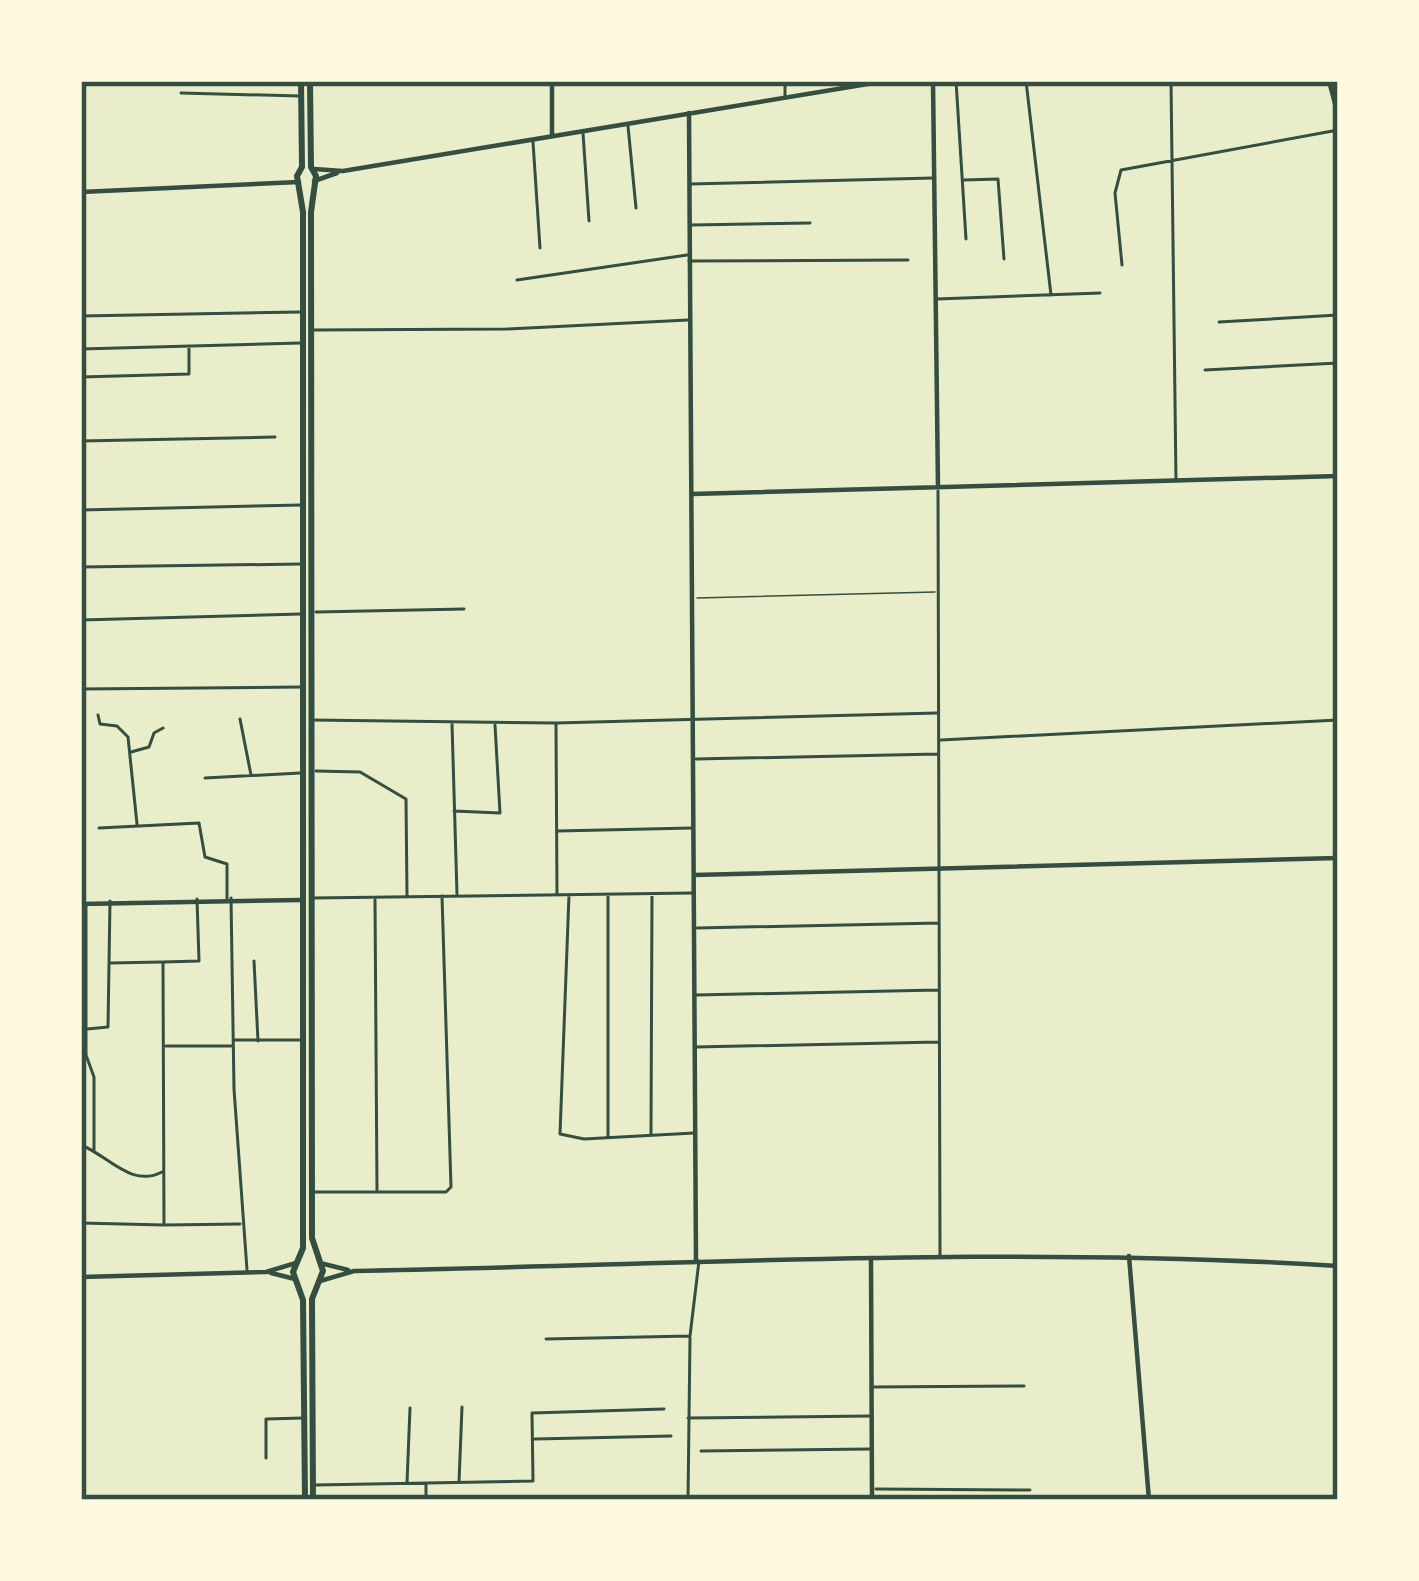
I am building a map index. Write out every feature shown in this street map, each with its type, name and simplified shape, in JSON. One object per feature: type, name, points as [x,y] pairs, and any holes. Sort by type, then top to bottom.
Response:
[{"type":"main road","points":[[306,81],[302,97],[306,169],[313,183],[302,773],[312,1192],[319,1262],[309,1500]]},
{"type":"main road","points":[[306,81],[306,169],[300,183],[302,564],[312,771],[298,1282],[309,1485]]},
{"type":"main road","points":[[300,183],[313,183]]},
{"type":"main road","points":[[298,1261],[319,1262]]},
{"type":"main road","points":[[298,1282],[318,1284]]},
{"type":"street","points":[[552,81],[552,135]]},
{"type":"street","points":[[785,81],[785,98]]},
{"type":"street","points":[[313,183],[343,171],[886,81]]},
{"type":"street","points":[[934,81],[940,1257]]},
{"type":"street","points":[[956,81],[966,239]]},
{"type":"street","points":[[1026,81],[1051,295]]},
{"type":"street","points":[[1172,81],[1176,482]]},
{"type":"street","points":[[1329,81],[1338,115]]},
{"type":"street","points":[[182,93],[302,97]]},
{"type":"street","points":[[688,1500],[690,1336],[697,1261],[689,113]]},
{"type":"street","points":[[628,123],[636,208]]},
{"type":"street","points":[[583,130],[590,220]]},
{"type":"street","points":[[1122,265],[1118,173],[1338,130]]},
{"type":"street","points":[[533,139],[540,248]]},
{"type":"street","points":[[273,179],[306,169],[343,171]]},
{"type":"street","points":[[688,184],[935,178]]},
{"type":"street","points":[[81,192],[273,179],[300,183]]},
{"type":"street","points":[[963,180],[998,179],[1004,259]]},
{"type":"street","points":[[689,225],[810,223]]},
{"type":"street","points":[[517,280],[689,258],[908,260]]},
{"type":"street","points":[[937,299],[1100,292]]},
{"type":"street","points":[[81,316],[302,312]]},
{"type":"street","points":[[1219,322],[1338,315]]},
{"type":"street","points":[[312,330],[506,329],[690,320]]},
{"type":"street","points":[[81,349],[302,343]]},
{"type":"street","points":[[81,377],[189,374],[189,345]]},
{"type":"street","points":[[1205,370],[1338,363]]},
{"type":"street","points":[[81,441],[275,437]]},
{"type":"street","points":[[692,494],[1338,476]]},
{"type":"street","points":[[81,510],[302,505]]},
{"type":"street","points":[[81,567],[302,564]]},
{"type":"street","points":[[81,620],[464,609]]},
{"type":"street","points":[[81,689],[302,687]]},
{"type":"street","points":[[312,720],[556,723],[939,713]]},
{"type":"street","points":[[98,716],[100,724],[125,732],[137,826]]},
{"type":"street","points":[[240,719],[251,776]]},
{"type":"street","points":[[939,740],[1338,720]]},
{"type":"street","points":[[452,722],[457,896]]},
{"type":"street","points":[[451,811],[500,813],[495,723]]},
{"type":"street","points":[[556,723],[557,895]]},
{"type":"street","points":[[130,753],[149,747],[154,733],[163,728]]},
{"type":"street","points":[[694,759],[939,754]]},
{"type":"street","points":[[312,771],[360,772],[406,799],[407,897]]},
{"type":"street","points":[[205,778],[302,773]]},
{"type":"street","points":[[99,828],[199,823],[206,856],[226,864],[248,1272]]},
{"type":"street","points":[[556,831],[694,828]]},
{"type":"street","points":[[694,875],[1338,858]]},
{"type":"street","points":[[94,1150],[94,1077],[84,1045],[83,904],[197,898],[694,893]]},
{"type":"street","points":[[608,894],[608,1138]]},
{"type":"street","points":[[651,1136],[652,894]]},
{"type":"street","points":[[569,895],[560,1134],[608,1138],[695,1132]]},
{"type":"street","points":[[312,1192],[446,1192],[451,1187],[442,896]]},
{"type":"street","points":[[375,897],[376,1192]]},
{"type":"street","points":[[111,963],[199,961],[197,898]]},
{"type":"street","points":[[86,1029],[108,1027],[110,901]]},
{"type":"street","points":[[694,928],[941,922]]},
{"type":"street","points":[[254,961],[258,1041]]},
{"type":"street","points":[[163,962],[164,1225]]},
{"type":"street","points":[[694,995],[940,990]]},
{"type":"street","points":[[164,1046],[302,1040]]},
{"type":"street","points":[[694,1047],[940,1042]]},
{"type":"street","points":[[81,1145],[141,1178],[163,1171]]},
{"type":"street","points":[[81,1223],[243,1224]]},
{"type":"street","points":[[1129,1256],[1149,1500]]},
{"type":"street","points":[[319,1262],[354,1271],[1129,1256],[1338,1266]]},
{"type":"street","points":[[871,1258],[872,1500]]},
{"type":"street","points":[[266,1272],[298,1261]]},
{"type":"street","points":[[318,1284],[354,1271]]},
{"type":"street","points":[[81,1277],[266,1272],[298,1282]]},
{"type":"street","points":[[546,1339],[690,1336]]},
{"type":"street","points":[[871,1387],[1024,1386]]},
{"type":"street","points":[[459,1482],[462,1407]]},
{"type":"street","points":[[407,1483],[410,1408]]},
{"type":"street","points":[[309,1485],[533,1480],[535,1412],[664,1409]]},
{"type":"street","points":[[688,1418],[872,1416]]},
{"type":"street","points":[[266,1458],[266,1418],[304,1418]]},
{"type":"street","points":[[532,1439],[671,1436]]},
{"type":"street","points":[[701,1451],[872,1449]]},
{"type":"street","points":[[426,1484],[426,1500]]},
{"type":"street","points":[[872,1489],[1030,1490]]},
{"type":"lane","points":[[694,598],[939,592]]}]
